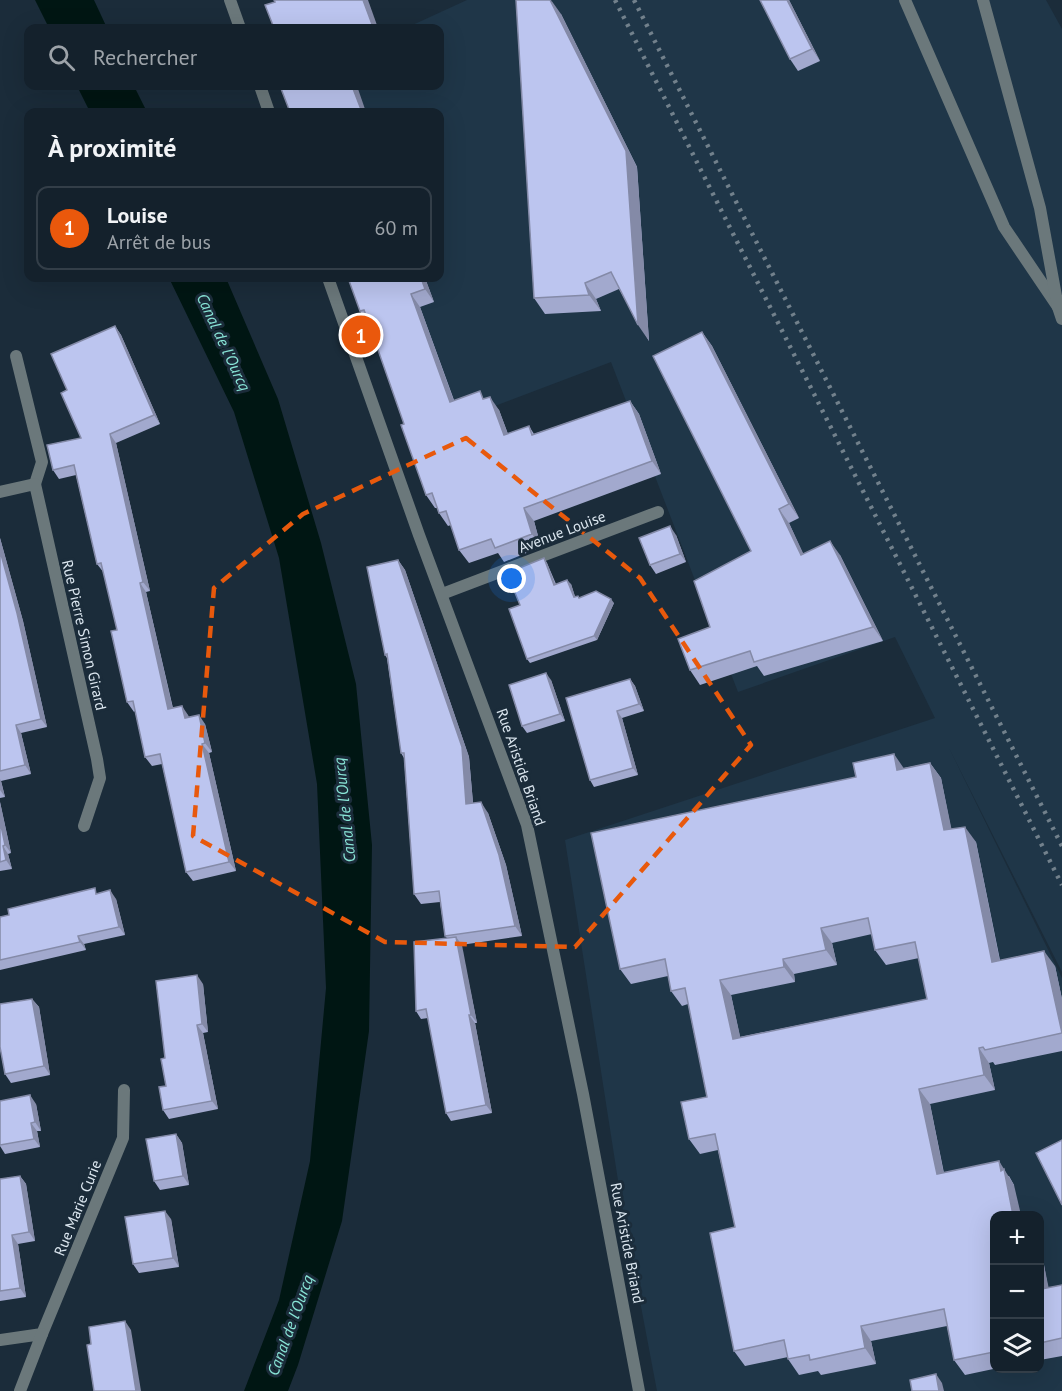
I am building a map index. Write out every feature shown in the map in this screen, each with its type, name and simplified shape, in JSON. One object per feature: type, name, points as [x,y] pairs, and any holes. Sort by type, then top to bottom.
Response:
[{"type":"street","points":[[230,0],[239,24]]},
{"type":"street","points":[[905,0],[1004,227],[1060,313]]},
{"type":"street","points":[[983,0],[1040,208],[1060,313]]},
{"type":"street","points":[[262,90],[268,108]]},
{"type":"street","name":"Rue Aristide Briand","points":[[329,282],[418,536],[442,594],[527,825],[583,1094],[639,1391]]},
{"type":"street","points":[[0,492],[35,484],[42,462],[16,356]]},
{"type":"street","name":"Rue Pierre Simon Girard","points":[[35,484],[100,778],[84,826]]},
{"type":"street","name":"Avenue Louise","points":[[442,594],[658,512]]},
{"type":"street","name":"Rue Marie Curie","points":[[20,1391],[123,1138],[124,1090]]},
{"type":"street","points":[[0,1340],[42,1334]]},
{"type":"highlighted area","points":[[466,438],[640,578],[751,745],[575,947],[385,942],[193,836],[214,588],[303,514]]},
{"type":"shaded area","points":[[467,0],[1046,0],[1062,29],[1062,972],[949,748],[1062,978],[1062,1391],[657,1391],[622,1206],[565,840],[935,718],[895,637],[738,692],[611,362],[410,438],[354,282],[444,282],[444,108],[293,108],[286,90],[444,90],[444,24],[415,24]]},
{"type":"water","points":[[35,0],[94,0],[105,24],[47,24]]},
{"type":"water","points":[[79,90],[136,90],[145,108],[88,108]]},
{"type":"water","name":"Canal de l'Ourcq","points":[[171,282],[228,282],[278,399],[321,543],[356,684],[372,845],[369,1031],[342,1221],[288,1391],[244,1391],[279,1300],[310,1161],[326,988],[317,784],[279,558],[234,412]]},
{"type":"building","points":[[274,0],[363,0],[372,24],[272,24],[265,5],[275,2]]},
{"type":"building","points":[[516,0],[550,0],[626,151],[638,325],[611,272],[585,283],[589,295],[534,298]]},
{"type":"building","points":[[760,0],[787,0],[812,49],[790,59]]},
{"type":"building","points":[[282,90],[354,90],[360,108],[288,108]]},
{"type":"building","points":[[349,282],[422,282],[425,289],[411,294],[450,402],[480,391],[483,399],[490,397],[504,435],[529,426],[532,435],[630,401],[652,461],[524,508],[532,534],[495,548],[491,539],[459,550],[446,511],[439,513],[432,493],[426,495],[364,310],[360,311]]},
{"type":"building","points":[[115,326],[154,415],[110,434],[143,582],[140,583],[168,709],[182,706],[185,718],[199,715],[205,743],[202,744],[229,862],[186,872],[160,754],[145,757],[133,701],[127,702],[111,631],[117,630],[101,563],[97,564],[74,465],[53,470],[47,445],[81,438],[61,393],[67,390],[51,354]]},
{"type":"building","points":[[702,332],[789,504],[779,509],[801,555],[830,541],[873,627],[754,662],[750,651],[690,670],[678,639],[710,627],[694,581],[751,551],[653,356]]},
{"type":"building","points":[[670,526],[680,554],[650,565],[639,538]]},
{"type":"building","points":[[0,551],[17,613],[41,719],[16,725],[25,765],[0,771]]},
{"type":"building","points":[[544,558],[554,585],[567,580],[574,597],[579,598],[596,591],[611,599],[594,636],[527,659],[509,609],[520,605],[507,573]]},
{"type":"building","points":[[398,560],[462,747],[466,804],[481,802],[499,855],[515,926],[445,936],[439,891],[414,894],[404,753],[401,753],[387,654],[385,655],[367,567]]},
{"type":"building","points":[[546,673],[560,714],[522,726],[509,685]]},
{"type":"building","points":[[630,679],[639,704],[617,711],[633,768],[590,780],[566,698]]},
{"type":"building","points":[[894,754],[897,770],[930,763],[944,830],[965,827],[992,962],[1044,951],[1062,1033],[985,1050],[983,1047],[979,1048],[984,1075],[919,1089],[937,1174],[999,1161],[1001,1171],[1004,1169],[1012,1211],[990,1211],[990,1353],[954,1360],[944,1309],[861,1326],[865,1348],[810,1360],[809,1355],[788,1359],[784,1340],[734,1351],[710,1233],[735,1227],[715,1134],[689,1139],[681,1102],[707,1097],[685,988],[671,991],[665,959],[620,969],[591,833],[856,777],[853,763]],"holes":[[[868,918],[875,950],[915,942],[927,999],[733,1039],[720,980],[784,967],[783,959],[826,950],[821,928]]]},
{"type":"building","points":[[0,821],[6,860],[0,862]]},
{"type":"building","points":[[95,888],[96,894],[110,890],[119,927],[78,936],[80,942],[0,960],[0,917],[9,915],[8,909]]},
{"type":"building","points":[[456,937],[486,1105],[446,1113],[426,1009],[416,1011],[414,942]]},
{"type":"building","points":[[197,975],[202,1024],[197,1025],[212,1101],[163,1110],[159,1087],[166,1086],[161,1059],[165,1058],[156,981]]},
{"type":"building","points":[[32,999],[44,1066],[5,1074],[0,1047],[0,1004]]},
{"type":"building","points":[[30,1095],[35,1122],[31,1123],[34,1139],[0,1145],[0,1101]]},
{"type":"building","points":[[176,1134],[183,1176],[154,1181],[146,1139]]},
{"type":"building","points":[[1062,1140],[1062,1205],[1036,1153]]},
{"type":"building","points":[[20,1176],[29,1232],[12,1235],[20,1288],[0,1291],[0,1179]]},
{"type":"building","points":[[165,1211],[173,1258],[133,1264],[125,1217]]},
{"type":"building","points":[[1062,1285],[1062,1338],[1044,1342],[1044,1288]]},
{"type":"building","points":[[125,1321],[136,1391],[94,1391],[87,1345],[91,1344],[89,1327]]},
{"type":"building","points":[[936,1374],[939,1391],[912,1391],[910,1380]]},
{"type":"railway","points":[[615,0],[1062,885]]},
{"type":"railway","points":[[634,0],[1062,846]]},
{"type":"place","name":"Louise","points":[[361,335]]}]
